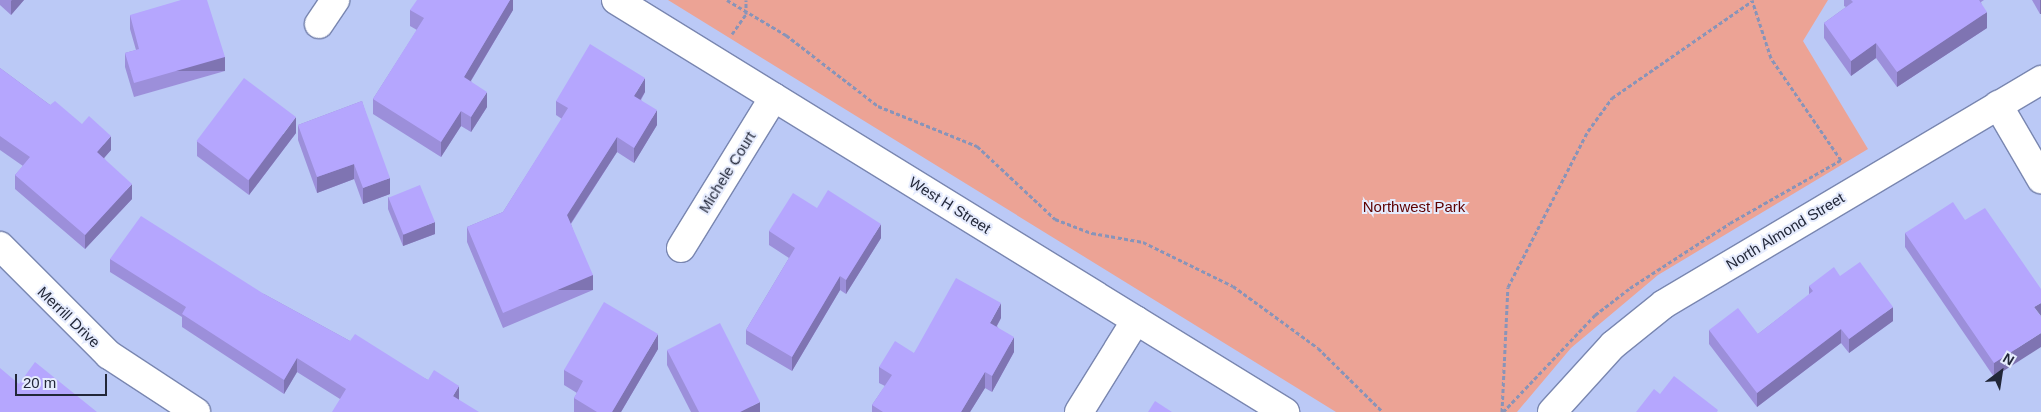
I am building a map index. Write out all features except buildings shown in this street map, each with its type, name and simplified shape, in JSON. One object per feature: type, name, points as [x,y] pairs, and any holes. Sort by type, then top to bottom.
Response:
[{"type":"street","points":[[319,24],[335,0]]},
{"type":"street","name":"West H Street","points":[[616,0],[1284,412]]},
{"type":"street","name":"North Almond Street","points":[[1552,412],[1613,345],[1664,304],[2041,80]]},
{"type":"street","name":"Michele Court","points":[[681,248],[774,96]]},
{"type":"street","points":[[1998,105],[2041,179]]},
{"type":"street","name":"Merrill Drive","points":[[0,246],[109,355],[196,412]]},
{"type":"street","points":[[1079,412],[1136,320]]},
{"type":"path","points":[[727,0],[746,14],[786,35],[878,106],[978,146],[1055,218],[1092,233],[1143,242],[1233,286],[1318,348],[1383,412]]},
{"type":"path","points":[[732,34],[746,14],[746,0]]},
{"type":"path","points":[[1502,412],[1508,287],[1588,131],[1612,98],[1752,0],[1771,58],[1841,160]]},
{"type":"green space","name":"Northwest Park","points":[[668,0],[1828,0],[1803,41],[1868,149],[1658,275],[1571,348],[1517,412],[1336,412]]}]
